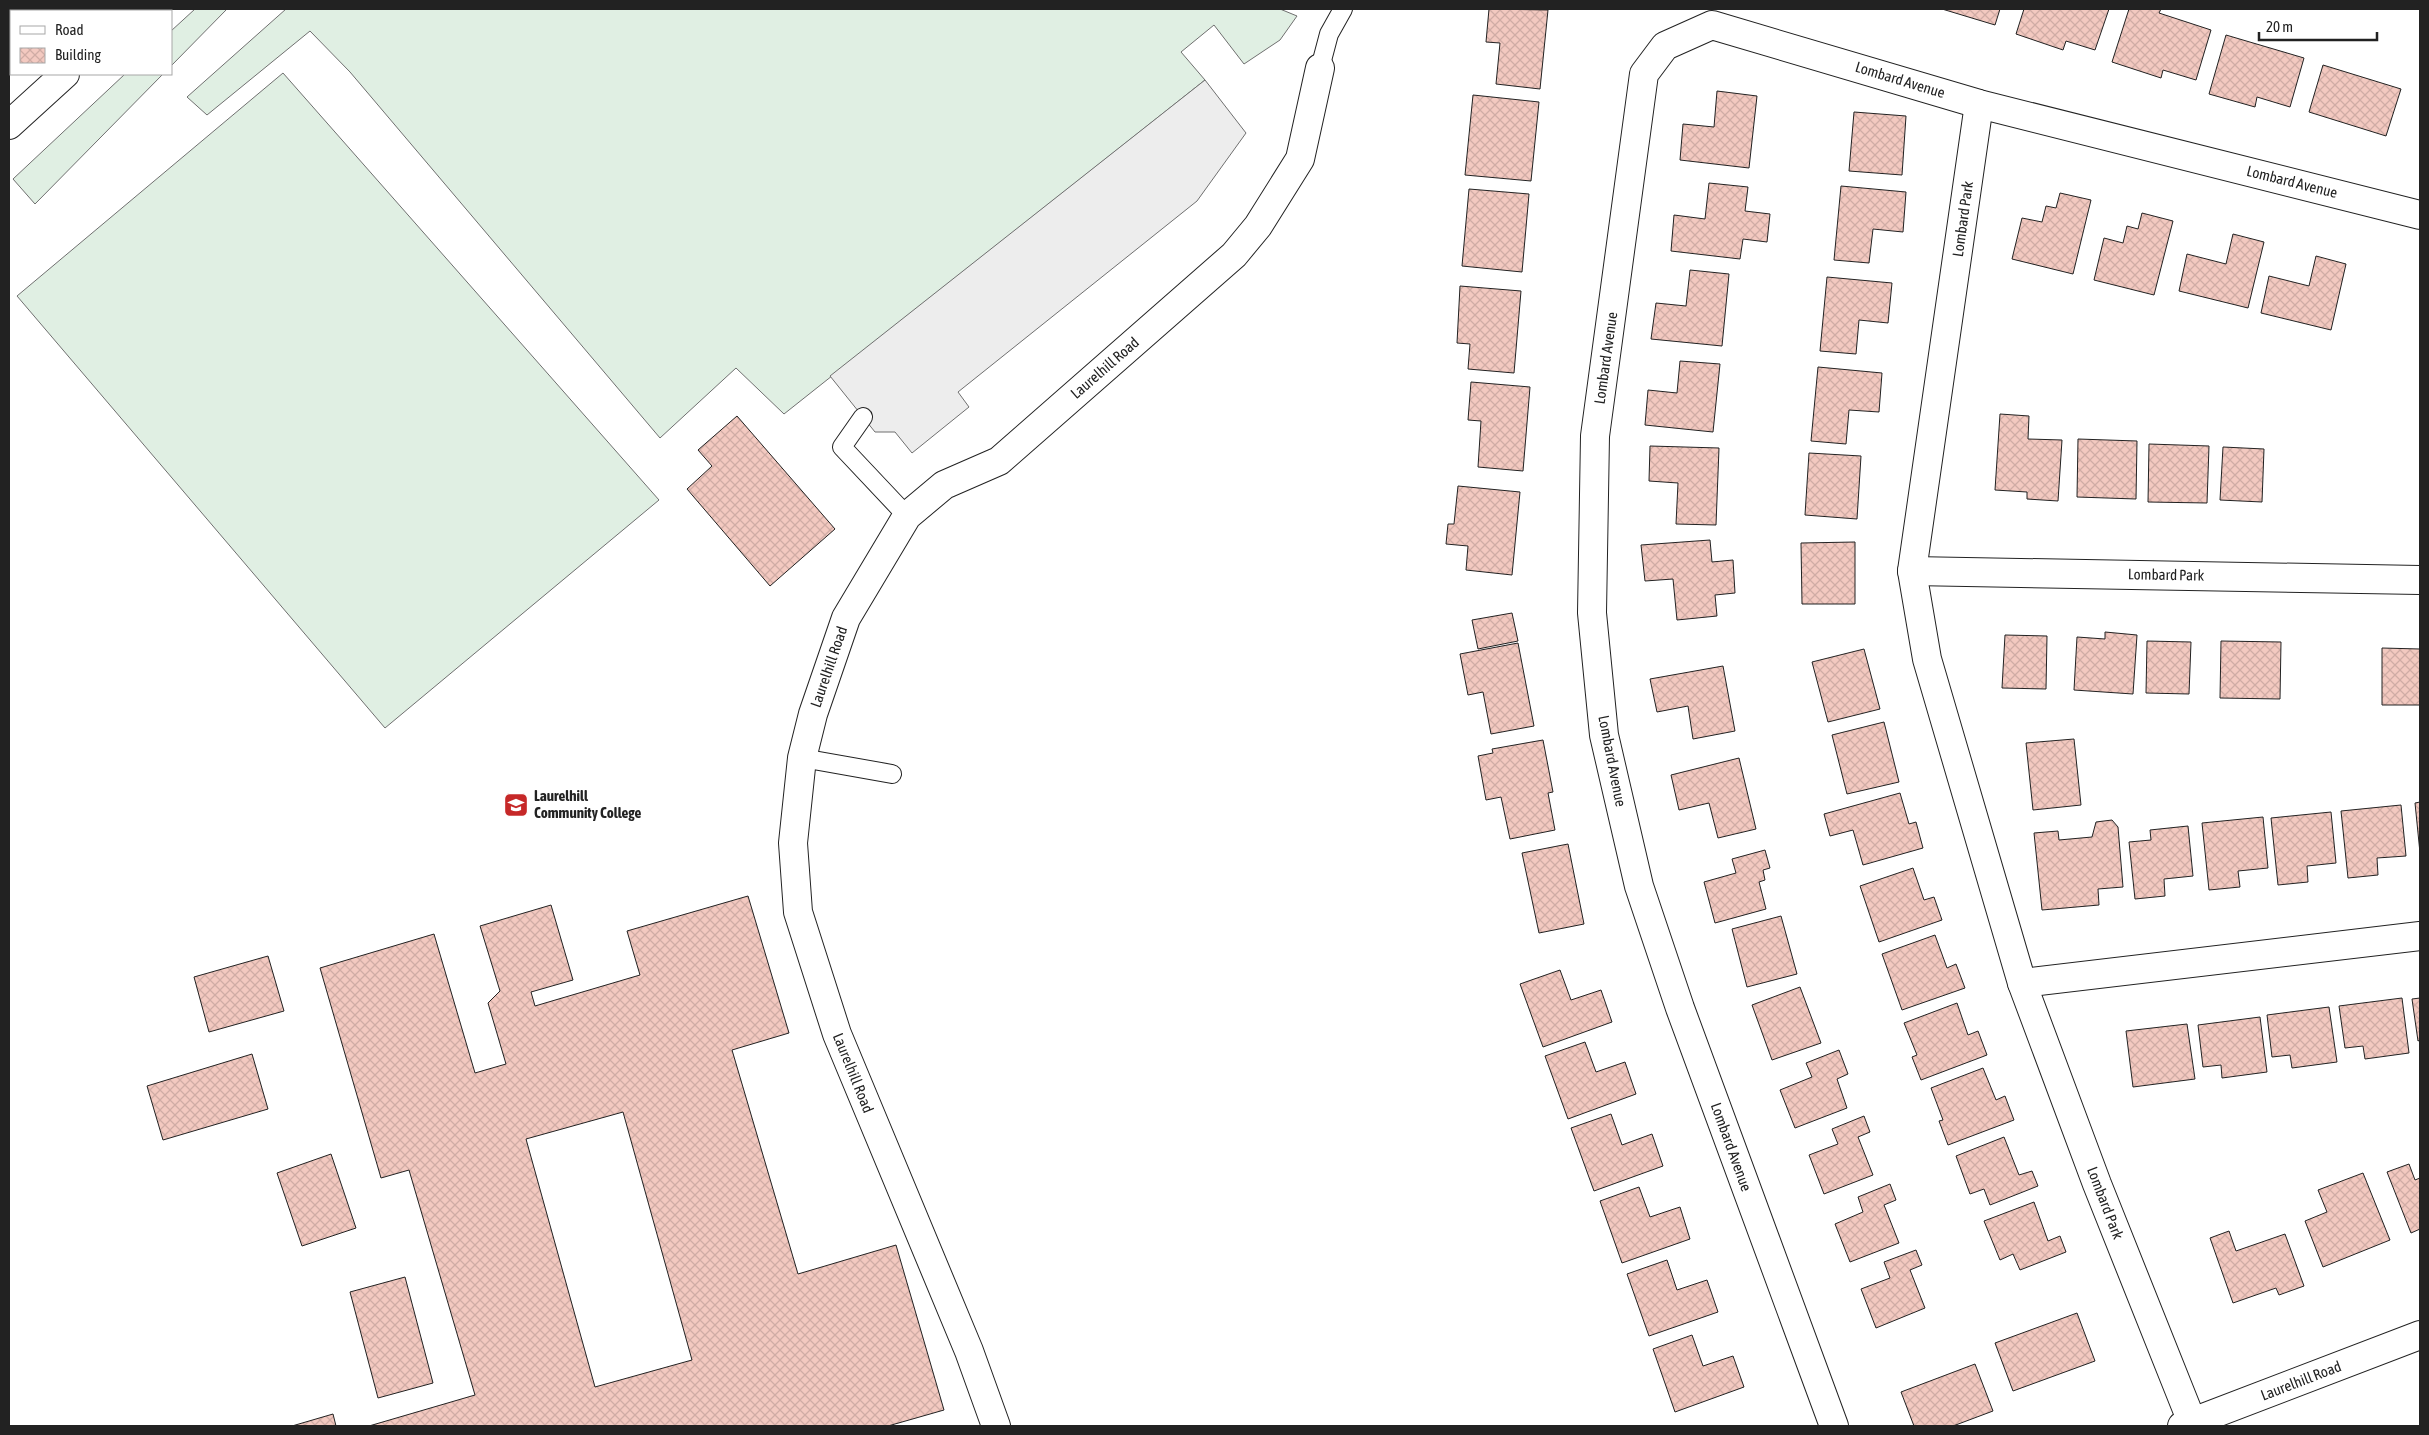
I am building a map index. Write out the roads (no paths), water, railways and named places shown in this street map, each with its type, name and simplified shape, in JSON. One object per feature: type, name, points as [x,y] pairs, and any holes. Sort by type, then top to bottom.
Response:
[{"type":"street","name":"Lombard Avenue","points":[[1834,1426],[1680,1008],[1639,886],[1604,735],[1592,613],[1595,436],[1644,74],[1665,46],[1712,25],[1979,104],[2420,215]]},
{"type":"street","name":"Laurelhill Road","points":[[996,1426],[969,1351],[837,1034],[798,912],[793,843],[802,758],[813,714],[846,618],[907,516],[944,485],[999,461],[1234,255],[1258,226],[1300,159],[1320,68]]},
{"type":"street","points":[[9,125],[65,75]]},
{"type":"street","name":"Lombard Park","points":[[1979,104],[1912,571],[1927,659],[2022,983],[2187,1424]]},
{"type":"street","name":"Lombard Park","points":[[1912,571],[2420,580]]},
{"type":"street","points":[[2022,983],[2420,936]]},
{"type":"street","name":"Laurelhill Road","points":[[2187,1424],[2420,1335]]},
{"type":"lane","points":[[1320,68],[1330,34],[1343,9]]},
{"type":"lane","points":[[863,417],[842,447],[907,516]]},
{"type":"lane","points":[[802,758],[892,774]]},
{"type":"place","name":"Laurelhill Community College","points":[[516,805]]}]
